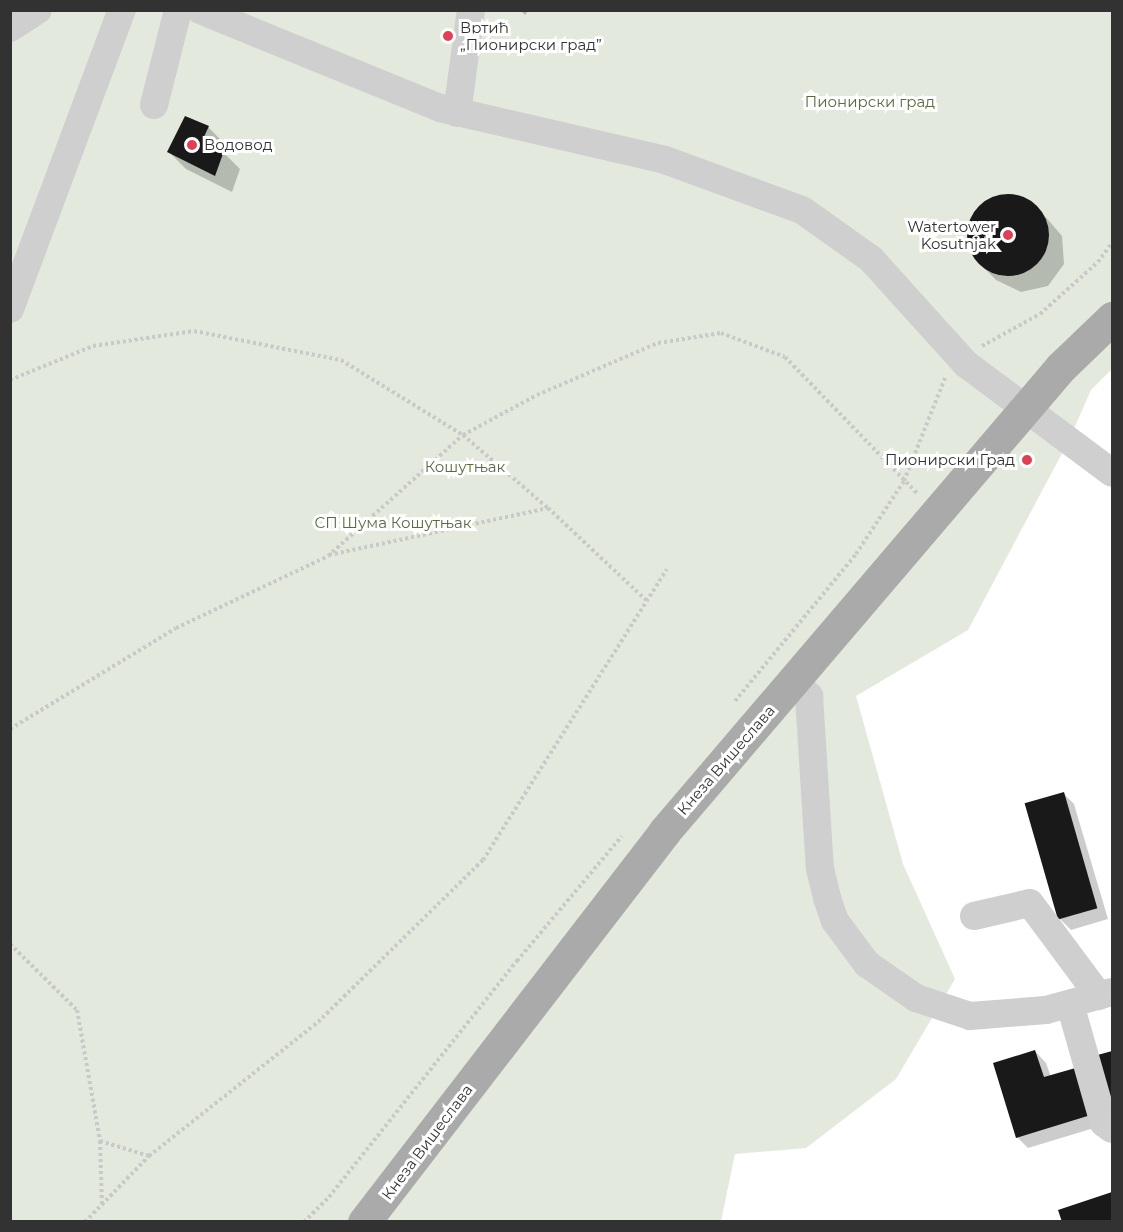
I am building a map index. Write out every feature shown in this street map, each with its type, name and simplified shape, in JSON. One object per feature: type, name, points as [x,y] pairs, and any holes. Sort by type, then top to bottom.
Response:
[{"type":"main road","name":"Кнеза Вишеслава","points":[[364,1221],[664,832],[1061,367],[1113,318]]},
{"type":"street","points":[[10,28],[38,10]]},
{"type":"street","points":[[10,309],[122,10]]},
{"type":"street","points":[[154,105],[178,10]]},
{"type":"street","points":[[200,10],[457,113],[665,160],[802,210],[871,259],[966,364],[1024,410],[1111,467]]},
{"type":"street","points":[[457,113],[471,10]]},
{"type":"street","points":[[794,682],[809,696],[820,868],[835,921],[849,946],[867,964],[908,994],[970,1016],[1020,1014],[1106,994],[1030,903],[974,916]]},
{"type":"street","points":[[1070,1004],[1104,1123],[1113,1129]]},
{"type":"path","points":[[981,346],[1040,314],[1098,262],[1113,243]]},
{"type":"path","points":[[10,380],[93,346],[194,331],[341,360],[463,435],[548,508],[646,601]]},
{"type":"path","points":[[328,556],[463,435],[537,395],[658,343],[721,333],[785,357],[919,495]]},
{"type":"path","points":[[727,711],[856,554],[904,481],[947,372]]},
{"type":"path","points":[[10,729],[176,628],[328,556],[548,508]]},
{"type":"path","points":[[85,1221],[149,1156],[318,1022],[483,860],[667,568]]},
{"type":"path","points":[[304,1221],[329,1197],[517,961],[629,827]]},
{"type":"path","points":[[10,944],[77,1010],[100,1140],[102,1204]]},
{"type":"path","points":[[100,1140],[149,1156]]},
{"type":"green space","name":"Кошутњак","points":[[10,11],[1112,11],[1112,369],[1091,390],[1068,442],[968,630],[856,696],[903,864],[955,979],[896,1079],[806,1148],[735,1154],[721,1221],[11,1221]]},
{"type":"building","name":"Водовод","points":[[185,116],[209,126],[203,139],[224,151],[215,176],[167,152]]},
{"type":"building","name":"Watertower Kosutnjak","points":[[1008,194],[1024,197],[1037,206],[1046,219],[1049,235],[1046,251],[1037,264],[1024,273],[1008,276],[992,273],[979,264],[970,251],[967,235],[970,219],[979,206],[992,197]]},
{"type":"building","points":[[1064,792],[1097,908],[1058,920],[1025,803]]},
{"type":"building","points":[[1035,1050],[1044,1077],[1079,1067],[1094,1114],[1016,1138],[993,1063]]},
{"type":"building","points":[[1112,1051],[1112,1105],[1094,1056]]},
{"type":"building","points":[[1112,1192],[1112,1222],[1062,1222],[1058,1210]]},
{"type":"place","name":"Вртић „Пионирски град”","points":[[448,36]]},
{"type":"place","name":"Водовод","points":[[192,145]]},
{"type":"place","name":"Watertower Kosutnjak","points":[[1008,235]]},
{"type":"place","name":"Пионирски Град","points":[[1027,460]]},
{"type":"park label","name":"Пионирски град","points":[[870,102]]},
{"type":"park label","name":"СП Шума Кошутњак","points":[[393,523]]}]
